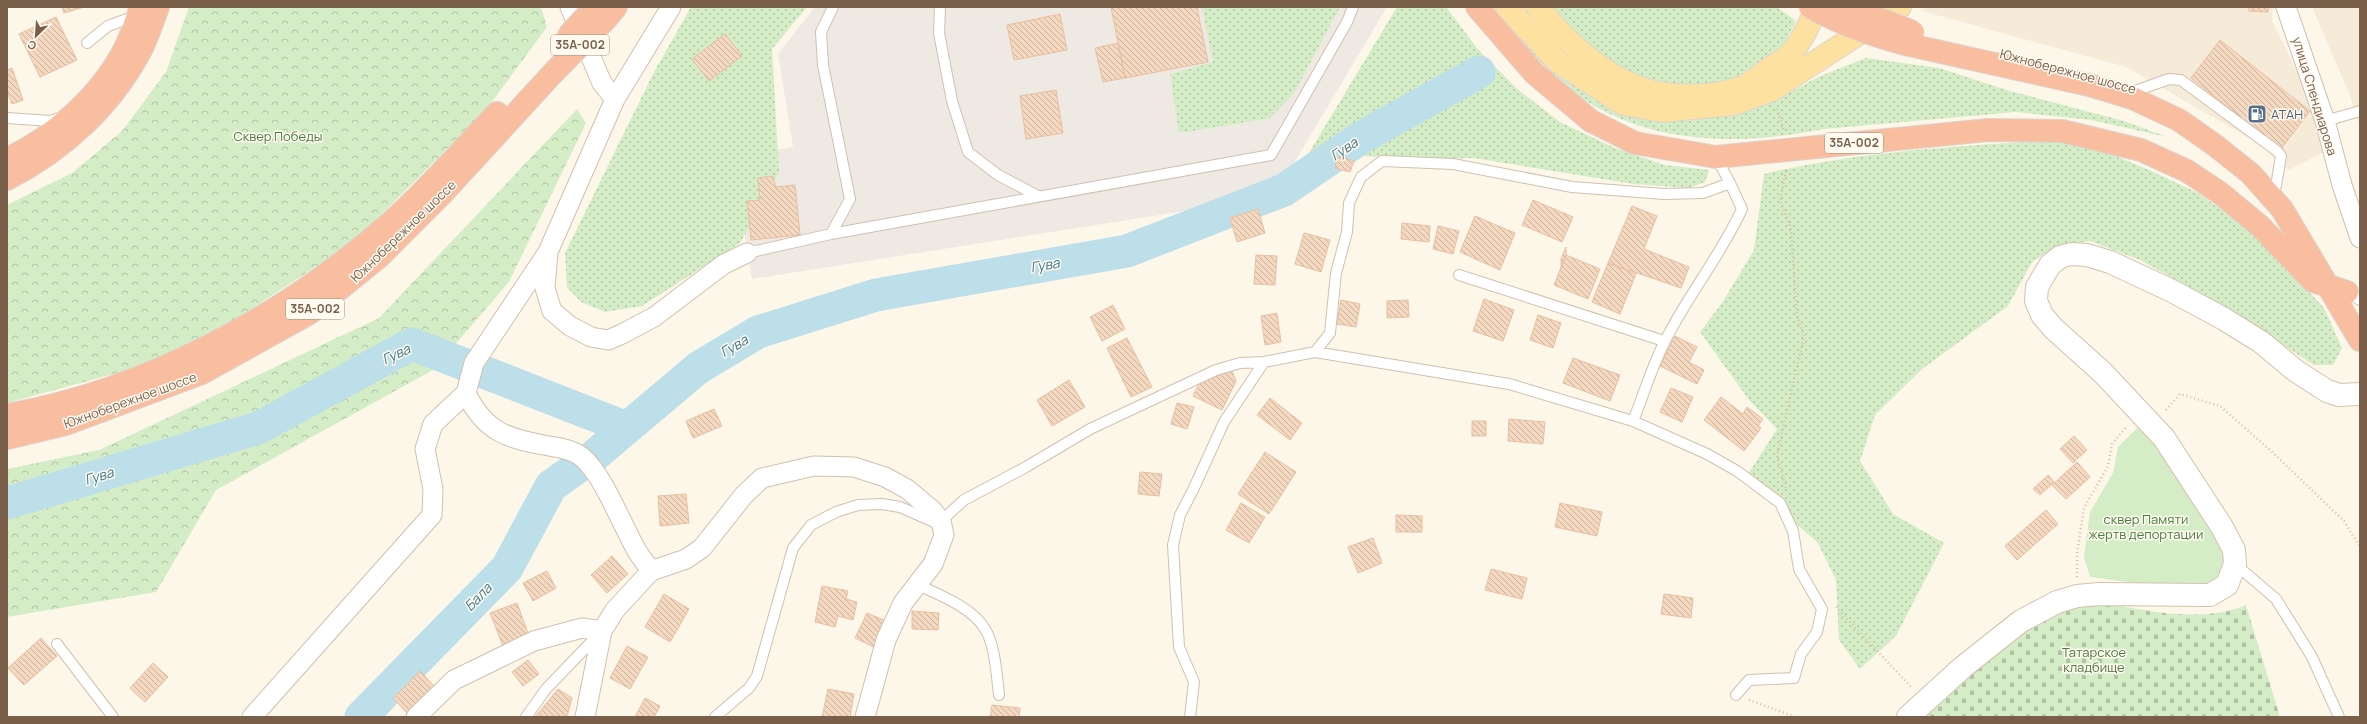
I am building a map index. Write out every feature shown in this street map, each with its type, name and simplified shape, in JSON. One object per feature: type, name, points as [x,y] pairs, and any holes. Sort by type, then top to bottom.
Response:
[{"type":"highway","points":[[7,179],[28,168],[66,142],[91,118],[112,94],[142,49],[158,7]]},
{"type":"highway","name":"35А-002","points":[[1477,7],[1534,73],[1591,120],[1635,143],[1716,157],[1988,130],[2062,131],[2141,150],[2187,171],[2220,193],[2260,226],[2313,281],[2345,293]]},
{"type":"highway","name":"Южнобережное шоссе","points":[[1810,7],[1846,26],[1874,36],[1909,38],[2100,78],[2138,90],[2185,111],[2222,134],[2256,164],[2276,186],[2309,231],[2345,293],[2360,314]]},
{"type":"highway","name":"Южнобережное шоссе","points":[[1849,7],[1909,38],[2089,85],[2132,98],[2179,120],[2216,146],[2251,174],[2282,209],[2311,255],[2345,293],[2360,340]]},
{"type":"highway","name":"Южнобережное шоссе","points":[[7,438],[66,424],[202,373],[310,313],[379,257],[442,194],[551,66],[603,10]]},
{"type":"highway","points":[[7,159],[47,135],[75,112],[105,78],[124,50],[139,11]]},
{"type":"highway","name":"Южнобережное шоссе","points":[[7,415],[59,403],[130,380],[190,356],[259,318],[298,293],[342,263],[391,222],[551,66]]},
{"type":"main road","points":[[1507,7],[1557,61],[1623,104],[1662,111],[1734,104],[1772,90],[1900,7]]},
{"type":"main road","points":[[1538,7],[1552,24],[1588,58],[1639,87],[1656,92],[1682,95],[1707,94],[1740,88],[1792,53],[1803,37],[1817,7]]},
{"type":"street","points":[[570,7],[602,83],[615,99]]},
{"type":"street","points":[[252,717],[432,515],[433,489],[425,450],[433,424],[466,389],[474,363],[548,252],[615,99],[671,7]]},
{"type":"street","name":"улица Спендиарова","points":[[2286,7],[2325,121],[2342,185],[2360,238]]},
{"type":"street","points":[[548,252],[545,288],[552,311],[570,326],[590,337],[608,340],[654,317],[724,264],[747,253]]},
{"type":"street","points":[[1908,717],[1924,700],[2021,621],[2057,602],[2077,596],[2210,595],[2227,585],[2235,564],[2234,550],[2222,526],[2164,438],[2103,372],[2053,328],[2042,315],[2036,301],[2037,287],[2050,265],[2060,257],[2071,254],[2087,255],[2110,262],[2142,276],[2218,316],[2255,338],[2296,371],[2327,391],[2339,395],[2359,395]]},
{"type":"street","points":[[466,389],[473,408],[499,432],[516,440],[566,449],[583,458],[597,476],[637,551],[651,571]]},
{"type":"street","points":[[584,717],[602,631],[615,610],[651,571],[686,559],[702,548],[744,495],[762,478],[814,466],[854,467],[885,477],[923,500],[941,521],[944,535],[939,553],[926,575],[916,584],[903,602],[886,640],[866,717]]},
{"type":"street","points":[[416,717],[454,680],[534,641],[582,628],[602,631]]},
{"type":"lane","points":[[831,234],[850,199],[823,65],[821,32],[833,7]]},
{"type":"lane","points":[[940,7],[939,33],[952,101],[968,152],[998,175],[1038,196]]},
{"type":"lane","points":[[747,253],[831,234],[1271,155],[1347,22],[1353,7]]},
{"type":"lane","points":[[87,43],[108,26],[139,11]]},
{"type":"lane","points":[[2325,121],[2360,111]]},
{"type":"lane","points":[[7,118],[51,121],[75,112]]},
{"type":"lane","points":[[1633,420],[1664,342],[1704,272],[1728,239],[1742,209],[1716,157]]},
{"type":"lane","points":[[1316,352],[1330,333],[1336,273],[1347,232],[1349,203],[1361,177],[1382,161],[1453,164],[1572,187],[1664,194],[1703,193],[1730,183]]},
{"type":"lane","points":[[1458,275],[1664,342]]},
{"type":"lane","points":[[715,717],[749,688],[757,676],[793,548],[811,525],[836,512],[851,508],[882,504],[900,507],[934,522],[941,521],[964,500],[1026,467],[1090,429],[1216,370],[1240,363],[1264,362],[1316,352],[1510,384],[1633,420],[1707,454],[1737,471],[1780,503],[1793,530],[1799,569],[1822,609],[1817,632],[1802,654],[1794,678],[1748,680],[1736,696]]},
{"type":"lane","points":[[1190,717],[1194,682],[1179,647],[1173,545],[1180,515],[1224,422],[1264,362]]},
{"type":"lane","points":[[2235,564],[2276,599],[2312,657],[2339,717]]},
{"type":"lane","points":[[916,584],[965,611],[985,629],[989,637],[997,678],[998,695]]},
{"type":"lane","points":[[526,717],[546,689],[602,631]]},
{"type":"lane","points":[[58,644],[113,717]]},
{"type":"path","points":[[1787,492],[1777,455],[1804,336],[1797,316],[1791,229],[1780,200],[1788,164]]},
{"type":"path","points":[[2077,596],[2077,554],[2084,508],[2108,466],[2112,444],[2180,394],[2220,406],[2270,450],[2340,516],[2360,547]]},
{"type":"path","points":[[1832,601],[1924,700]]},
{"type":"path","points":[[1736,696],[1796,717]]},
{"type":"shaded area","points":[[815,7],[1387,7],[1288,173],[1275,186],[1256,196],[1224,205],[752,279],[732,159],[793,147],[778,54]]},
{"type":"shaded area","points":[[1928,7],[2273,7],[2272,21],[2334,147],[2288,170],[2258,143],[2126,67],[1922,11]]},
{"type":"shaded area","points":[[2312,7],[2360,7],[2360,128],[2349,93]]},
{"type":"green space","name":"Сквер Победы","points":[[189,7],[541,7],[547,27],[486,110],[355,241],[180,356],[7,403],[7,205],[72,173],[122,131],[166,72]]},
{"type":"green space","points":[[691,7],[807,7],[772,49],[779,173],[740,243],[642,306],[605,312],[581,302],[567,287],[565,253],[654,72]]},
{"type":"green space","points":[[1202,7],[1340,7],[1294,93],[1270,118],[1179,133],[1170,74],[1213,62]]},
{"type":"green space","points":[[1397,7],[1446,7],[1477,48],[1516,88],[1560,122],[1615,148],[1665,165],[1709,170],[1705,182],[1689,188],[1633,184],[1474,158],[1405,160],[1355,155],[1295,176]]},
{"type":"green space","points":[[1491,7],[1507,7],[1536,41],[1654,119],[1689,121],[1734,104],[1762,104],[1787,94],[1818,77],[1866,58],[1939,68],[2010,91],[2124,121],[2167,137],[2091,120],[2016,112],[1824,129],[1791,135],[1758,138],[1725,139],[1692,137],[1660,131],[1629,122],[1599,108],[1571,90],[1539,61]]},
{"type":"green space","points":[[1546,7],[1777,7],[1796,21],[1782,49],[1741,77],[1706,87],[1669,87],[1628,74],[1586,48]]},
{"type":"green space","points":[[577,109],[586,123],[509,282],[433,370],[216,490],[156,592],[7,617],[7,469],[99,450],[379,318]]},
{"type":"green space","points":[[2058,140],[2106,152],[2147,169],[2198,193],[2232,217],[2282,263],[2324,308],[2342,348],[2333,365],[2314,365],[2214,301],[2140,260],[2090,241],[2057,246],[2032,262],[2008,306],[1922,369],[1875,415],[1860,461],[1893,514],[1944,543],[1896,636],[1860,669],[1839,640],[1836,580],[1818,543],[1745,479],[1777,429],[1749,400],[1700,332],[1722,303],[1754,250],[1764,174],[1800,166],[1873,155],[1947,147]]},
{"type":"green space","name":"сквер Памяти жертв депортации","points":[[2139,426],[2163,452],[2226,550],[2224,561],[2218,575],[2206,586],[2199,588],[2169,587],[2090,577],[2084,557],[2090,512],[2113,473],[2118,447]]},
{"type":"green space","name":"Татарское кладбище","points":[[2084,600],[2166,613],[2186,614],[2207,614],[2227,611],[2246,605],[2280,717],[1929,717],[1923,714],[2025,627]]},
{"type":"building","points":[[62,7],[84,7],[64,13]]},
{"type":"building","points":[[1111,7],[1197,7],[1208,62],[1125,78]]},
{"type":"building","points":[[2249,7],[2268,7],[2268,12],[2249,11]]},
{"type":"building","points":[[1060,14],[1067,50],[1014,60],[1007,25]]},
{"type":"building","points":[[56,17],[77,60],[40,77],[19,34]]},
{"type":"building","points":[[725,34],[742,56],[709,81],[692,59]]},
{"type":"building","points":[[2220,40],[2310,111],[2281,149],[2191,78]]},
{"type":"building","points":[[1118,43],[1125,78],[1103,82],[1095,48]]},
{"type":"building","points":[[12,68],[23,100],[12,104],[7,91],[7,70]]},
{"type":"building","points":[[1056,90],[1063,133],[1026,139],[1020,96]]},
{"type":"building","points":[[1338,156],[1354,161],[1350,172],[1335,168]]},
{"type":"building","points":[[773,176],[776,187],[795,185],[800,235],[751,240],[747,201],[760,200],[758,178]]},
{"type":"building","points":[[1533,200],[1573,217],[1562,242],[1522,225]]},
{"type":"building","points":[[1632,206],[1657,216],[1644,249],[1689,267],[1681,288],[1608,263]]},
{"type":"building","points":[[1258,209],[1265,233],[1237,242],[1230,218]]},
{"type":"building","points":[[1475,216],[1515,233],[1500,270],[1460,252]]},
{"type":"building","points":[[1402,223],[1430,226],[1429,242],[1401,239]]},
{"type":"building","points":[[1438,226],[1459,231],[1453,254],[1433,249]]},
{"type":"building","points":[[1304,233],[1330,240],[1321,272],[1295,264]]},
{"type":"building","points":[[1566,247],[1566,255],[1561,268],[1561,259]]},
{"type":"building","points":[[1256,255],[1277,256],[1275,285],[1254,284]]},
{"type":"building","points":[[1566,255],[1600,269],[1588,299],[1554,285]]},
{"type":"building","points":[[1608,263],[1636,274],[1620,314],[1592,302]]},
{"type":"building","points":[[1484,299],[1514,310],[1503,341],[1473,331]]},
{"type":"building","points":[[1341,300],[1360,304],[1356,327],[1337,324]]},
{"type":"building","points":[[1408,300],[1409,317],[1387,318],[1387,301]]},
{"type":"building","points":[[1113,305],[1125,329],[1102,341],[1090,317]]},
{"type":"building","points":[[1277,313],[1281,342],[1265,345],[1261,316]]},
{"type":"building","points":[[1538,315],[1561,323],[1553,348],[1530,340]]},
{"type":"building","points":[[1675,336],[1697,347],[1689,362],[1704,370],[1697,384],[1660,366]]},
{"type":"building","points":[[1127,338],[1152,387],[1131,397],[1107,348]]},
{"type":"building","points":[[1573,358],[1620,375],[1610,401],[1563,383]]},
{"type":"building","points":[[1231,369],[1236,381],[1222,410],[1193,396],[1200,382]]},
{"type":"building","points":[[1069,380],[1085,407],[1052,426],[1037,400]]},
{"type":"building","points":[[1671,388],[1693,397],[1682,422],[1660,412]]},
{"type":"building","points":[[1721,397],[1743,414],[1747,407],[1763,419],[1758,426],[1761,428],[1744,451],[1704,420]]},
{"type":"building","points":[[1270,398],[1302,423],[1290,440],[1257,415]]},
{"type":"building","points":[[1177,403],[1194,407],[1187,429],[1171,424]]},
{"type":"building","points":[[714,409],[722,426],[693,438],[686,421]]},
{"type":"building","points":[[1509,419],[1545,422],[1543,444],[1508,441]]},
{"type":"building","points":[[1472,421],[1486,421],[1486,436],[1472,436]]},
{"type":"building","points":[[2074,436],[2087,450],[2073,463],[2060,449]]},
{"type":"building","points":[[1265,452],[1296,472],[1269,514],[1238,494]]},
{"type":"building","points":[[2077,462],[2090,477],[2066,499],[2052,485]]},
{"type":"building","points":[[1140,472],[1162,474],[1159,496],[1138,494]]},
{"type":"building","points":[[2048,475],[2054,482],[2040,495],[2033,489]]},
{"type":"building","points":[[686,494],[689,523],[660,526],[658,496]]},
{"type":"building","points":[[1241,503],[1265,517],[1249,543],[1226,530]]},
{"type":"building","points":[[1560,503],[1602,512],[1597,536],[1555,527]]},
{"type":"building","points":[[2046,510],[2058,524],[2017,560],[2005,546]]},
{"type":"building","points":[[1396,515],[1422,516],[1422,532],[1396,532]]},
{"type":"building","points":[[1373,538],[1382,563],[1358,573],[1348,547]]},
{"type":"building","points":[[612,556],[628,574],[607,593],[591,575]]},
{"type":"building","points":[[1491,569],[1527,578],[1522,599],[1485,590]]},
{"type":"building","points":[[547,571],[556,588],[533,601],[523,583]]},
{"type":"building","points":[[822,586],[848,591],[846,599],[857,602],[853,620],[838,616],[835,627],[815,622]]},
{"type":"building","points":[[664,594],[689,609],[670,642],[645,627]]},
{"type":"building","points":[[1664,594],[1693,598],[1691,618],[1661,614]]},
{"type":"building","points":[[517,603],[529,636],[503,646],[490,613]]},
{"type":"building","points":[[912,611],[939,613],[938,630],[912,629]]},
{"type":"building","points":[[867,613],[888,622],[876,648],[855,638]]},
{"type":"building","points":[[41,638],[57,656],[24,685],[8,668]]},
{"type":"building","points":[[627,646],[648,657],[630,689],[610,678]]},
{"type":"building","points":[[528,660],[539,674],[523,686],[512,672]]},
{"type":"building","points":[[153,663],[168,677],[145,702],[130,688]]},
{"type":"building","points":[[420,671],[434,686],[407,713],[393,698]]},
{"type":"building","points":[[558,689],[572,698],[567,717],[535,717]]},
{"type":"building","points":[[828,689],[854,694],[850,717],[822,717]]},
{"type":"building","points":[[645,698],[660,706],[654,717],[635,717]]},
{"type":"building","points":[[992,705],[1020,708],[1019,717],[990,717]]},
{"type":"waterway","name":"Гува","points":[[7,503],[258,428],[412,344],[627,428],[698,368],[758,332],[876,295],[1127,251],[1284,190],[1362,137],[1479,72]]},
{"type":"waterway","name":"Бала","points":[[595,455],[627,428]]},
{"type":"waterway","name":"Бала","points":[[361,717],[507,568],[551,486],[579,466]]},
{"type":"place","name":"АТАН","points":[[2257,114]]}]
